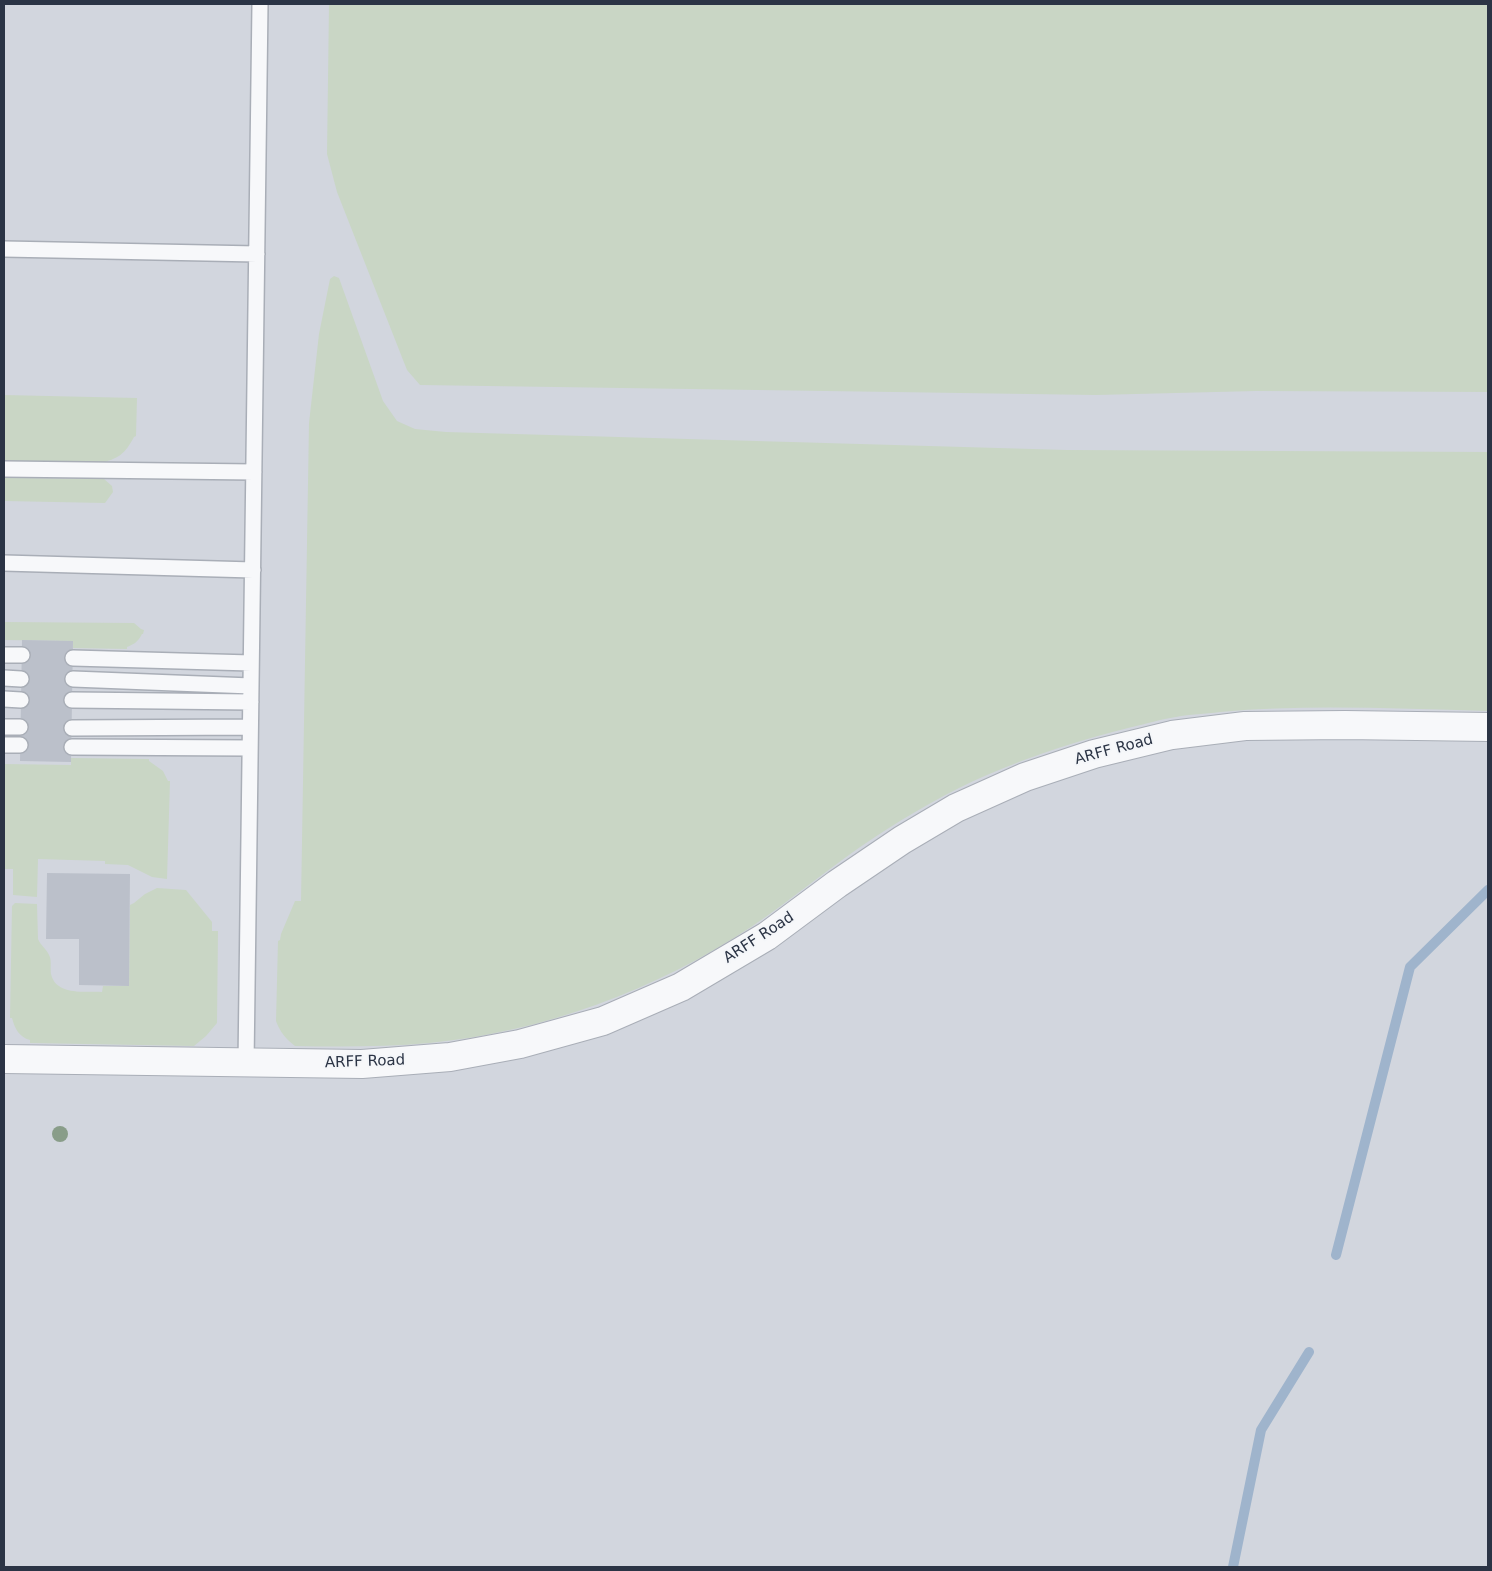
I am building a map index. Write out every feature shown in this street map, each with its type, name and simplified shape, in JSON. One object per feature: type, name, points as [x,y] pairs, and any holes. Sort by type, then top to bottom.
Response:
[{"type":"street","name":"ARFF Road","points":[[4,1059],[362,1064],[450,1057],[520,1044],[603,1020],[681,987],[758,941],[902,840],[956,808],[1025,777],[1094,754],[1172,735],[1245,726],[1488,727]]},
{"type":"lane","points":[[246,1063],[260,4]]},
{"type":"lane","points":[[4,249],[257,254]]},
{"type":"lane","points":[[4,469],[254,472]]},
{"type":"lane","points":[[4,563],[253,570]]},
{"type":"lane","points":[[4,655],[22,655]]},
{"type":"lane","points":[[73,658],[251,663]]},
{"type":"lane","points":[[4,678],[21,679]]},
{"type":"lane","points":[[73,678],[251,686]]},
{"type":"lane","points":[[4,700],[21,700]]},
{"type":"lane","points":[[72,700],[251,702]]},
{"type":"lane","points":[[4,727],[20,727]]},
{"type":"lane","points":[[72,728],[250,727]]},
{"type":"lane","points":[[4,745],[20,745]]},
{"type":"lane","points":[[72,747],[250,748]]},
{"type":"shaded area","points":[[4,4],[1488,4],[1488,1567],[4,1567]]},
{"type":"green space","points":[[329,4],[1488,4],[1488,392],[1256,391],[1096,395],[420,385],[407,370],[337,192],[327,154]]},
{"type":"green space","points":[[334,276],[339,278],[383,401],[397,421],[415,429],[446,432],[1067,450],[1488,452],[1488,711],[1287,708],[1220,712],[1159,720],[1095,737],[1040,754],[1004,768],[944,796],[875,837],[767,916],[715,950],[677,970],[597,1004],[556,1018],[514,1029],[429,1043],[346,1047],[295,1046],[279,1029],[276,1021],[278,941],[295,901],[301,901],[309,423],[319,334],[330,279]]},
{"type":"green space","points":[[4,395],[137,398],[136,436],[120,455],[112,460],[100,463],[4,461]]},
{"type":"green space","points":[[4,478],[104,479],[112,486],[113,492],[105,503],[4,501]]},
{"type":"green space","points":[[4,622],[134,623],[144,630],[137,641],[127,647],[127,649],[73,648],[73,641],[4,640]]},
{"type":"green space","points":[[71,758],[149,759],[149,761],[163,771],[168,781],[170,781],[167,879],[152,877],[128,865],[105,864],[105,861],[38,859],[37,897],[13,895],[13,869],[4,869],[4,764],[71,765]]},
{"type":"green space","points":[[157,888],[186,890],[212,922],[212,931],[218,931],[217,1023],[206,1036],[194,1046],[30,1043],[30,1040],[20,1035],[12,1018],[10,1018],[12,906],[15,903],[37,904],[38,939],[50,957],[51,974],[59,986],[72,991],[102,992],[103,986],[129,986],[130,905]]},
{"type":"building","points":[[22,640],[73,641],[71,762],[20,761]]},
{"type":"building","points":[[47,873],[130,874],[129,986],[79,985],[79,939],[46,939]]},
{"type":"waterway","points":[[1336,1255],[1410,967],[1488,890]]},
{"type":"waterway","points":[[1233,1567],[1261,1430],[1309,1352]]}]
